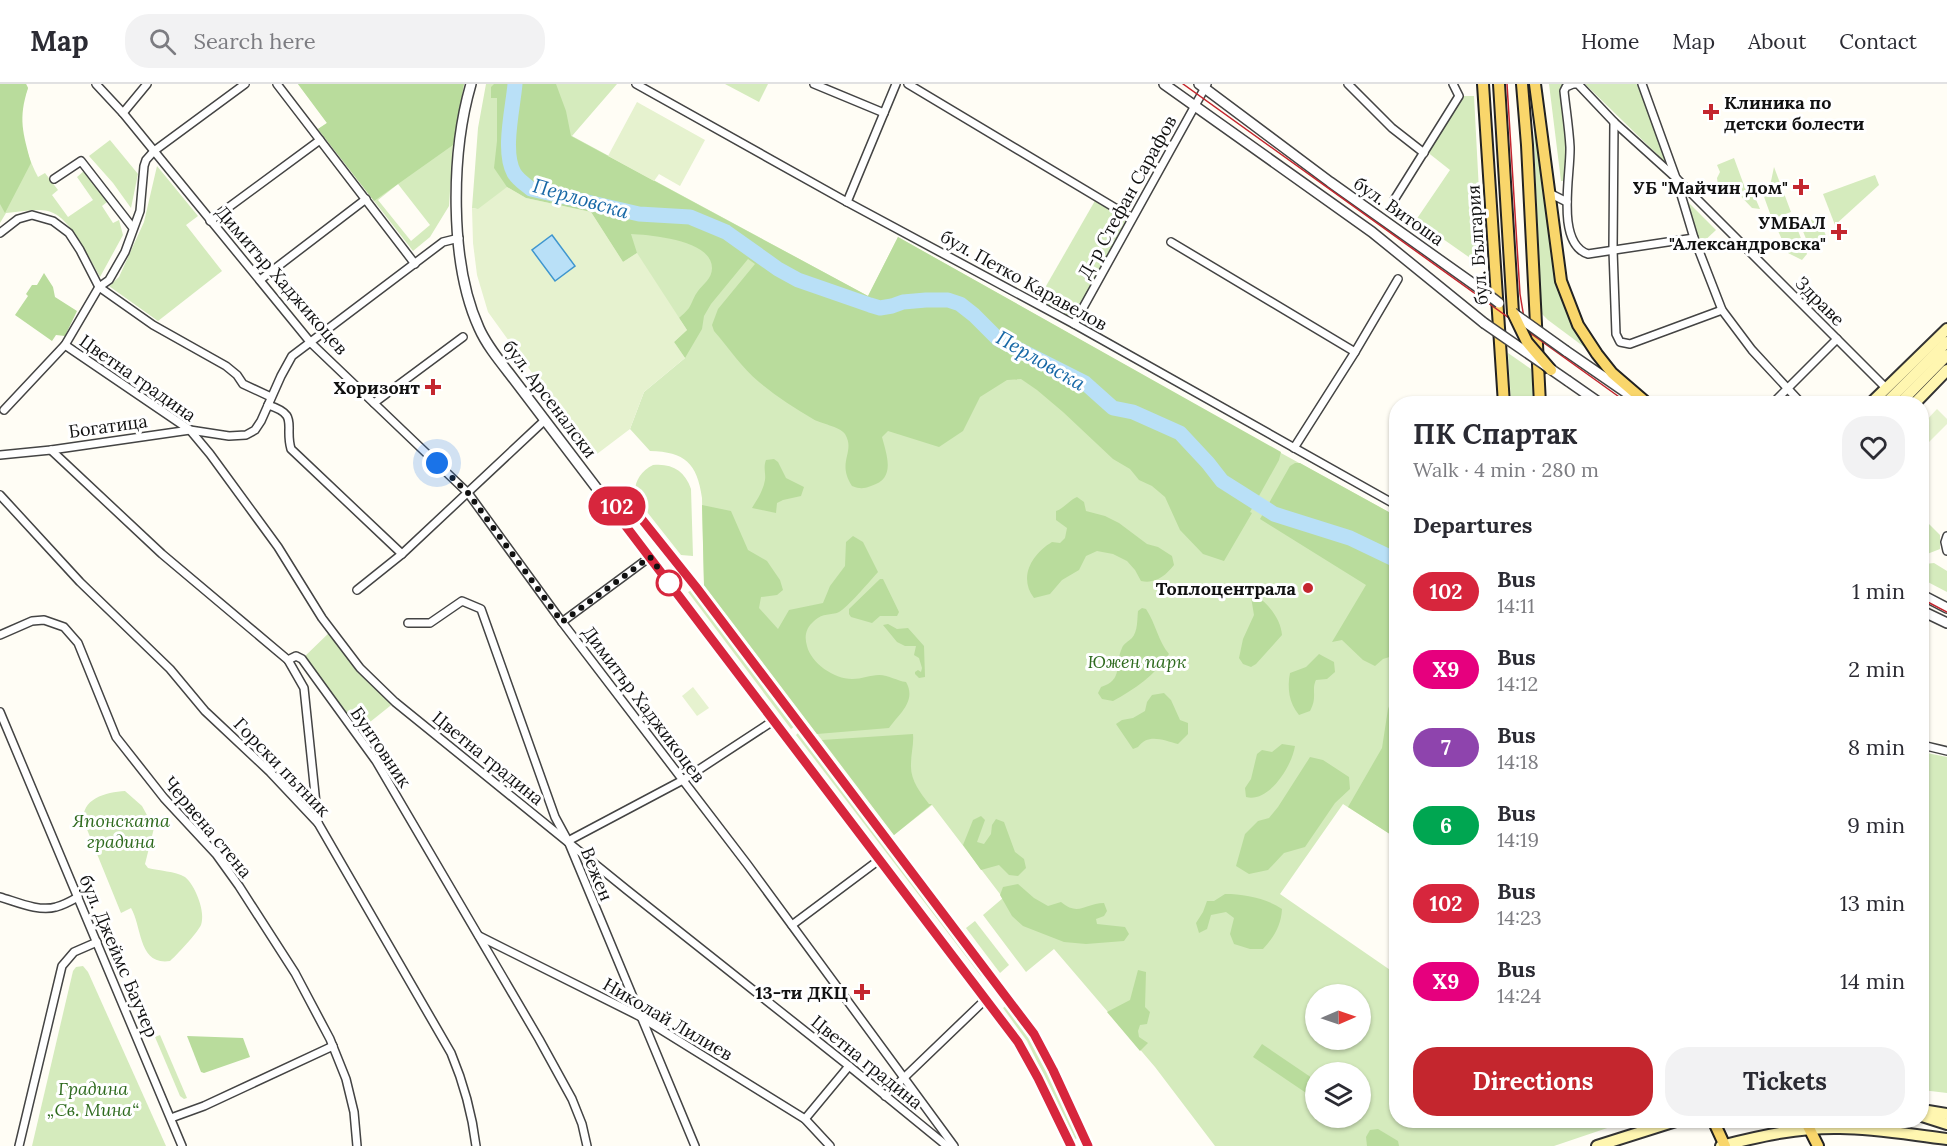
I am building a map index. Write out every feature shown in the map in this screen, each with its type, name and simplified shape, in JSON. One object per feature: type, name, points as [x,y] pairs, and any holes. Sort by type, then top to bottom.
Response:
[{"type":"main road","name":"бул. България","points":[[1483,84],[1503,396]]},
{"type":"main road","points":[[1499,84],[1513,313],[1527,342],[1551,370]]},
{"type":"main road","points":[[1522,84],[1540,396]]},
{"type":"main road","points":[[1535,84],[1561,281],[1578,325],[1597,354],[1612,373],[1639,396]]},
{"type":"main road","points":[[1878,396],[1947,329]]},
{"type":"main road","points":[[1893,396],[1947,342]]},
{"type":"main road","points":[[1907,396],[1947,355]]},
{"type":"main road","points":[[1922,396],[1947,370]]},
{"type":"main road","points":[[1929,1111],[1947,1114]]},
{"type":"main road","points":[[1929,1118],[1947,1124]]},
{"type":"main road","points":[[1598,1146],[1655,1128]]},
{"type":"main road","points":[[1716,1128],[1723,1146],[1794,1128]]},
{"type":"main road","points":[[1809,1128],[1818,1146]]},
{"type":"main road","points":[[1846,1128],[1947,1139]]},
{"type":"street","name":"Димитър Хаджикоцев","points":[[96,84],[123,112],[311,343],[468,493],[562,622],[792,925],[954,1146]]},
{"type":"street","points":[[123,112],[147,84]]},
{"type":"street","points":[[4,410],[65,345],[99,286],[109,280],[125,252],[140,211],[146,160],[154,151],[245,84]]},
{"type":"street","points":[[277,84],[415,264]]},
{"type":"street","name":"бул. Арсеналски","points":[[471,84],[463,119],[458,165],[459,238],[469,300],[479,328],[492,351],[1018,1042],[1071,1146]]},
{"type":"street","name":"бул. Петко Каравелов","points":[[636,84],[847,202],[1074,324],[1389,501]]},
{"type":"street","points":[[814,84],[884,113]]},
{"type":"street","points":[[847,202],[896,84]]},
{"type":"street","points":[[908,84],[1132,218]]},
{"type":"street","name":"бул. Витоша","points":[[1164,84],[1372,232],[1484,323],[1590,396]]},
{"type":"street","points":[[1348,84],[1392,128],[1424,153]]},
{"type":"street","points":[[1394,200],[1458,96],[1453,84]]},
{"type":"street","points":[[1575,84],[1566,87],[1564,91],[1570,147],[1567,202],[1570,238],[1574,245],[1580,251],[1588,254],[1694,238]]},
{"type":"street","name":"Здраве","points":[[1575,84],[1676,178],[1886,388]]},
{"type":"street","points":[[1642,84],[1676,178],[1694,238],[1722,310],[1752,350],[1794,396]]},
{"type":"street","name":"Д-р Стефан Сарафов","points":[[1074,324],[1195,105],[1203,85]]},
{"type":"street","name":"бул. Витоша","points":[[1203,85],[1330,182],[1630,396]]},
{"type":"street","points":[[1614,122],[1613,250],[1616,334],[1620,342],[1630,344],[1722,310]]},
{"type":"street","points":[[210,221],[320,140]]},
{"type":"street","points":[[54,179],[81,161],[133,228]]},
{"type":"street","points":[[1549,193],[1567,202]]},
{"type":"street","points":[[260,280],[366,200]]},
{"type":"street","points":[[0,233],[18,219],[32,215],[53,221],[69,233],[99,286],[153,325],[226,366],[237,375],[243,384],[271,397]]},
{"type":"street","name":"Богатица","points":[[0,455],[190,430],[229,436],[246,435],[255,430],[261,421],[292,356],[443,242],[459,238]]},
{"type":"street","points":[[1171,242],[1355,352]]},
{"type":"street","points":[[1294,448],[1398,279]]},
{"type":"street","points":[[374,403],[463,337]]},
{"type":"street","points":[[1780,396],[1837,339]]},
{"type":"street","name":"Цветна градина","points":[[65,345],[190,430],[278,546],[322,618],[360,668],[434,735],[947,1146]]},
{"type":"street","points":[[268,405],[281,409],[290,420],[291,449],[402,554]]},
{"type":"street","points":[[357,590],[402,554],[545,420]]},
{"type":"street","name":"Бунтовник","points":[[51,450],[162,554],[288,660],[296,656],[302,658],[376,761],[479,936],[572,1099],[582,1124],[587,1146]]},
{"type":"street","name":"Горски пътник","points":[[0,495],[80,582],[170,669],[205,711],[270,772],[318,823],[451,1053],[464,1083],[473,1120],[476,1146]]},
{"type":"street","points":[[1947,536],[1945,542],[1947,551]]},
{"type":"street","points":[[562,622],[650,557]]},
{"type":"street","points":[[1929,599],[1947,608]]},
{"type":"street","name":"Вежен","points":[[408,623],[430,623],[462,601],[482,609],[555,817],[568,841],[694,1146]]},
{"type":"street","points":[[1929,614],[1947,623]]},
{"type":"street","name":"Червена стена","points":[[0,635],[32,621],[44,620],[64,627],[78,643],[116,737],[171,806],[216,854],[296,973],[333,1046],[346,1079],[354,1112],[357,1146]]},
{"type":"street","points":[[288,660],[304,688],[318,823]]},
{"type":"street","name":"бул. Джеймс Баучер","points":[[0,712],[182,1146]]},
{"type":"street","points":[[568,841],[683,780],[773,720]]},
{"type":"street","points":[[1929,747],[1947,751]]},
{"type":"street","points":[[792,925],[879,860]]},
{"type":"street","points":[[0,897],[39,908],[55,908],[78,897]]},
{"type":"street","name":"Николай Лилиев","points":[[479,936],[639,1016],[805,1119],[830,1146]]},
{"type":"street","points":[[19,1146],[62,966],[74,952],[97,942]]},
{"type":"street","points":[[885,1096],[986,999]]},
{"type":"street","points":[[171,1118],[204,1106],[333,1046]]},
{"type":"street","points":[[805,1119],[849,1066]]},
{"type":"green space","points":[[0,84],[26,84],[28,88],[22,105],[21,125],[27,152],[38,177],[45,173],[58,190],[52,195],[68,217],[93,200],[77,177],[84,171],[107,202],[102,206],[113,223],[119,220],[123,235],[100,277],[78,239],[56,214],[38,210],[6,213],[0,223]]},
{"type":"green space","points":[[0,84],[26,84],[28,88],[22,117],[31,163],[5,213],[0,204]]},
{"type":"green space","points":[[298,84],[464,84],[453,145],[449,206],[430,237],[413,251],[318,129],[327,123]],"holes":[[[398,184],[430,225],[411,241],[378,200]]]},
{"type":"green space","points":[[298,84],[464,84],[453,145],[374,201],[318,129],[327,123]]},
{"type":"green space","name":"Южен парк","points":[[486,84],[617,84],[572,136],[868,296],[898,237],[1389,512],[1389,834],[1343,804],[1280,894],[1389,969],[1389,1128],[1607,1128],[1554,1146],[1215,1146],[1155,1067],[1054,949],[1026,972],[983,915],[1003,898],[932,805],[894,835],[704,585],[702,498],[697,476],[693,468],[681,457],[650,451],[630,429],[644,392],[685,358],[477,209],[472,208],[478,128]]},
{"type":"green space","points":[[494,84],[556,84],[566,111],[571,136],[868,296],[898,237],[1281,452],[1279,460],[1250,512],[1252,513],[1224,561],[1203,554],[1180,530],[1165,497],[1152,486],[1139,480],[1130,469],[1113,459],[1063,412],[1021,379],[1007,380],[980,397],[963,431],[939,447],[888,431],[882,437],[888,466],[884,478],[879,483],[866,488],[852,486],[846,470],[848,440],[845,434],[839,429],[813,419],[765,387],[747,371],[714,331],[712,325],[718,309],[755,264],[748,259],[711,304],[704,316],[702,329],[685,358],[674,342],[687,330],[679,318],[689,308],[711,275],[712,268],[709,259],[692,245],[665,238],[631,234],[637,253],[623,262],[591,212],[526,198],[507,187],[494,168],[497,141],[497,98],[491,98],[491,87]]},
{"type":"green space","points":[[725,84],[768,84],[759,102]]},
{"type":"green space","points":[[1549,84],[1565,84],[1561,88],[1566,134],[1566,181],[1561,181]]},
{"type":"green space","points":[[1585,84],[1638,84],[1667,164]]},
{"type":"green space","points":[[1459,96],[1474,96],[1483,267],[1416,220],[1450,170],[1426,151]]},
{"type":"green space","points":[[637,102],[705,140],[680,186],[659,174],[654,181],[608,156]]},
{"type":"green space","points":[[1533,104],[1554,262],[1591,352],[1542,314]]},
{"type":"green space","points":[[110,140],[138,174],[131,208],[89,156]]},
{"type":"green space","points":[[1734,158],[1745,188],[1754,195],[1760,209],[1752,208],[1733,188],[1724,194],[1718,185],[1717,178],[1720,172],[1717,165]]},
{"type":"green space","points":[[157,166],[198,216],[186,225],[222,271],[158,321],[109,286],[119,277],[144,222]]},
{"type":"green space","points":[[1774,167],[1791,212],[1772,219],[1763,194],[1770,186]]},
{"type":"green space","points":[[1875,175],[1879,185],[1835,225],[1823,194]]},
{"type":"green space","points":[[507,187],[526,198],[591,212],[623,262],[637,253],[687,330],[674,342],[685,358],[644,392],[630,429],[593,457],[488,312],[477,275],[472,208],[478,209]]},
{"type":"green space","points":[[1683,197],[1716,230],[1701,244]]},
{"type":"green space","points":[[1096,199],[1130,218],[1073,319],[1038,300]]},
{"type":"green space","points":[[1792,215],[1807,254],[1802,260],[1788,253],[1774,222]]},
{"type":"green space","points":[[1819,217],[1826,236],[1811,251],[1800,224]]},
{"type":"green space","points":[[44,273],[53,287],[55,297],[77,311],[65,336],[56,335],[52,341],[15,315],[28,296],[26,294],[32,285],[37,285]]},
{"type":"green space","points":[[1508,353],[1531,369],[1533,396],[1511,396]]},
{"type":"green space","points":[[1937,409],[1947,419],[1947,424],[1929,442],[1929,418]]},
{"type":"green space","points":[[774,459],[786,478],[804,487],[801,496],[777,503],[776,513],[752,508],[764,484],[766,460]]},
{"type":"green space","points":[[1300,463],[1389,512],[1389,657],[1375,666],[1363,660],[1342,640],[1332,642],[1366,585],[1260,519],[1290,466]]},
{"type":"green space","points":[[653,465],[666,465],[677,470],[685,477],[691,489],[693,556],[681,555],[640,503],[638,505],[635,487],[643,472]]},
{"type":"green space","points":[[1077,497],[1084,502],[1086,511],[1119,523],[1147,544],[1158,547],[1172,556],[1174,565],[1160,578],[1146,582],[1141,581],[1127,561],[1113,554],[1097,551],[1086,556],[1079,570],[1062,580],[1050,594],[1034,598],[1027,582],[1027,574],[1033,559],[1052,542],[1060,543],[1065,538],[1067,528],[1056,520],[1056,511]]},
{"type":"green space","points":[[702,505],[731,511],[748,550],[767,561],[780,580],[783,590],[777,595],[761,597],[759,608],[778,629],[789,610],[823,603],[830,586],[845,566],[846,542],[853,536],[863,542],[878,572],[843,609],[821,616],[814,621],[807,629],[806,642],[809,652],[818,664],[838,676],[852,679],[883,675],[906,682],[909,689],[908,701],[889,728],[817,734],[704,585]]},
{"type":"green space","points":[[1929,524],[1940,535],[1940,549],[1929,553]]},
{"type":"green space","points":[[1934,563],[1947,571],[1947,592],[1929,583],[1929,564]]},
{"type":"green space","points":[[880,579],[883,579],[899,612],[897,616],[880,616],[872,623],[851,617],[849,609]]},
{"type":"green space","points":[[692,590],[795,726],[791,729],[688,592]]},
{"type":"green space","points":[[1255,595],[1273,612],[1282,635],[1251,667],[1243,664],[1239,658],[1243,639],[1254,615],[1251,597]]},
{"type":"green space","points":[[1142,608],[1146,609],[1169,654],[1151,675],[1129,692],[1113,701],[1102,699],[1098,693],[1101,687],[1116,676],[1122,648],[1134,635],[1138,611]]},
{"type":"green space","points":[[888,624],[897,629],[908,628],[924,646],[925,677],[919,678],[915,674],[918,670],[921,672],[922,668],[919,658],[914,655],[916,646],[905,646],[897,642],[883,625]]},
{"type":"green space","points":[[332,630],[360,668],[395,702],[355,734],[302,659]]},
{"type":"green space","points":[[1319,654],[1334,662],[1335,672],[1327,679],[1316,680],[1314,702],[1310,711],[1299,715],[1290,695],[1290,673],[1306,667]]},
{"type":"green space","points":[[693,687],[709,708],[697,716],[682,696]]},
{"type":"green space","points":[[1164,693],[1171,700],[1180,720],[1188,723],[1188,734],[1178,744],[1151,739],[1133,749],[1116,724],[1145,711],[1152,695]]},
{"type":"green space","points":[[1389,706],[1389,833],[1348,807],[1382,748]]},
{"type":"green space","points":[[799,732],[989,979],[981,976],[796,735]]},
{"type":"green space","points":[[913,734],[912,775],[922,795],[929,804],[932,804],[894,835],[822,740]]},
{"type":"green space","points":[[1282,744],[1295,746],[1284,773],[1271,789],[1255,797],[1246,797],[1245,788],[1251,779],[1257,754],[1262,750],[1272,752]]},
{"type":"green space","points":[[1929,753],[1947,757],[1947,1093],[1929,1091]]},
{"type":"green space","points":[[1310,757],[1323,760],[1349,777],[1350,789],[1335,803],[1305,847],[1284,853],[1268,870],[1249,874],[1236,866],[1245,834],[1258,821],[1269,818]]},
{"type":"green space","name":"Японската градина","points":[[125,791],[142,806],[154,828],[145,864],[148,868],[185,877],[201,906],[201,925],[170,961],[160,961],[146,951],[131,908],[121,913],[84,822],[84,814],[90,802],[103,795]]},
{"type":"green space","points":[[981,816],[985,820],[977,842],[984,844],[991,834],[992,825],[996,819],[1004,822],[1015,852],[1024,859],[1026,868],[1018,876],[1009,875],[999,865],[981,870],[963,845],[973,820]]},
{"type":"green space","points":[[1018,884],[1034,898],[1048,906],[1061,902],[1078,909],[1104,903],[1107,911],[1104,916],[1096,919],[1097,924],[1125,927],[1129,934],[1124,941],[1086,944],[1064,942],[1023,926],[1012,916],[1000,895],[1003,887]]},
{"type":"green space","points":[[1225,894],[1255,897],[1282,909],[1276,931],[1263,949],[1250,949],[1234,944],[1230,934],[1234,918],[1226,912],[1211,915],[1207,929],[1199,933],[1196,923],[1207,901],[1214,901]]},
{"type":"green space","points":[[975,921],[1009,965],[1000,973],[966,928]]},
{"type":"green space","name":"Градина „Св. Мина“","points":[[83,966],[88,972],[166,1146],[32,1146],[73,971],[76,967]]},
{"type":"green space","points":[[1138,970],[1146,972],[1145,1007],[1150,1012],[1147,1024],[1140,1025],[1138,1031],[1139,1037],[1148,1043],[1140,1051],[1107,1012],[1130,1000]]},
{"type":"green space","points":[[1007,1005],[1037,1053],[1080,1137],[1075,1139],[1027,1041],[1003,1008]]},
{"type":"green space","points":[[160,1035],[187,1098],[180,1096],[155,1037]]},
{"type":"green space","points":[[187,1036],[243,1038],[250,1057],[204,1073],[201,1072]]},
{"type":"green space","points":[[1262,1044],[1305,1073],[1305,1092],[1253,1057]]},
{"type":"green space","points":[[1378,1129],[1398,1141],[1399,1146],[1367,1146],[1366,1137],[1370,1130]]},
{"type":"water","points":[[552,235],[575,266],[555,281],[532,250]]},
{"type":"waterway","name":"Перловска","points":[[515,84],[509,130],[509,154],[514,173],[531,189],[639,214],[690,217],[726,232],[778,269],[798,280],[880,308],[903,302],[926,300],[948,300],[960,304],[998,339],[1085,383],[1113,408],[1133,412],[1180,433],[1222,481],[1274,514],[1350,538],[1389,557]]},
{"type":"tram line","points":[[1183,84],[1618,396]]},
{"type":"tram line","points":[[1507,84],[1520,294],[1524,318],[1532,331]]},
{"type":"tram line","points":[[1929,603],[1947,612]]},
{"type":"bus line","name":"102","points":[[1071,1146],[1018,1042],[609,504],[626,507],[636,512],[696,587],[795,720],[1000,986],[1034,1034],[1088,1146]]},
{"type":"place","name":"Клиника по детски болести","points":[[1711,112]]},
{"type":"place","name":"УБ \"Майчин дом\"","points":[[1801,187]]},
{"type":"place","name":"УМБАЛ \"Александровска\"","points":[[1839,232]]},
{"type":"place","name":"Хоризонт","points":[[433,387]]},
{"type":"place","name":"Топлоцентрала","points":[[1308,588]]},
{"type":"place","name":"13-ти ДКЦ","points":[[862,992]]},
{"type":"route","points":[[437,463],[468,493],[562,622],[650,557],[674,590],[669,583]]}]
